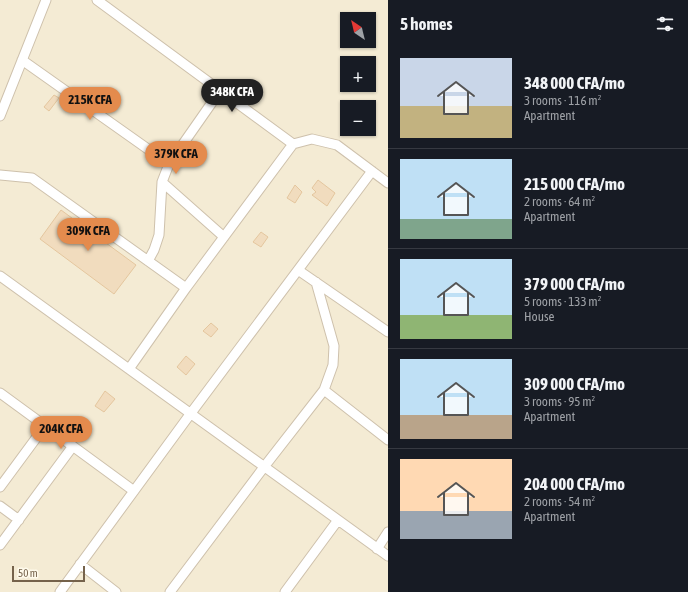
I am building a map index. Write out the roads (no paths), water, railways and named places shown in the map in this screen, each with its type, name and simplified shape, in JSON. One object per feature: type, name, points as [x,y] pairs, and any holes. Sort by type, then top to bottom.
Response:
[{"type":"street","points":[[0,116],[46,0]]},
{"type":"street","points":[[97,0],[293,144]]},
{"type":"street","points":[[22,60],[169,164]]},
{"type":"street","points":[[148,261],[154,250],[159,234],[162,182],[169,164],[220,91]]},
{"type":"street","points":[[129,369],[186,288],[293,144],[312,139],[337,145],[388,183]]},
{"type":"street","points":[[60,592],[190,413],[372,170]]},
{"type":"street","points":[[0,175],[32,178],[186,288]]},
{"type":"street","points":[[162,182],[224,236]]},
{"type":"street","points":[[298,270],[388,332]]},
{"type":"street","points":[[0,276],[388,556]]},
{"type":"street","points":[[170,592],[324,390],[333,365],[334,346],[316,282]]},
{"type":"street","points":[[324,390],[388,440]]},
{"type":"street","points":[[0,393],[134,491]]},
{"type":"street","points":[[0,487],[44,426]]},
{"type":"street","points":[[0,546],[73,446]]},
{"type":"street","points":[[0,506],[19,520]]},
{"type":"street","points":[[285,592],[338,520]]},
{"type":"street","points":[[377,549],[388,532]]},
{"type":"street","points":[[80,564],[116,592]]}]
